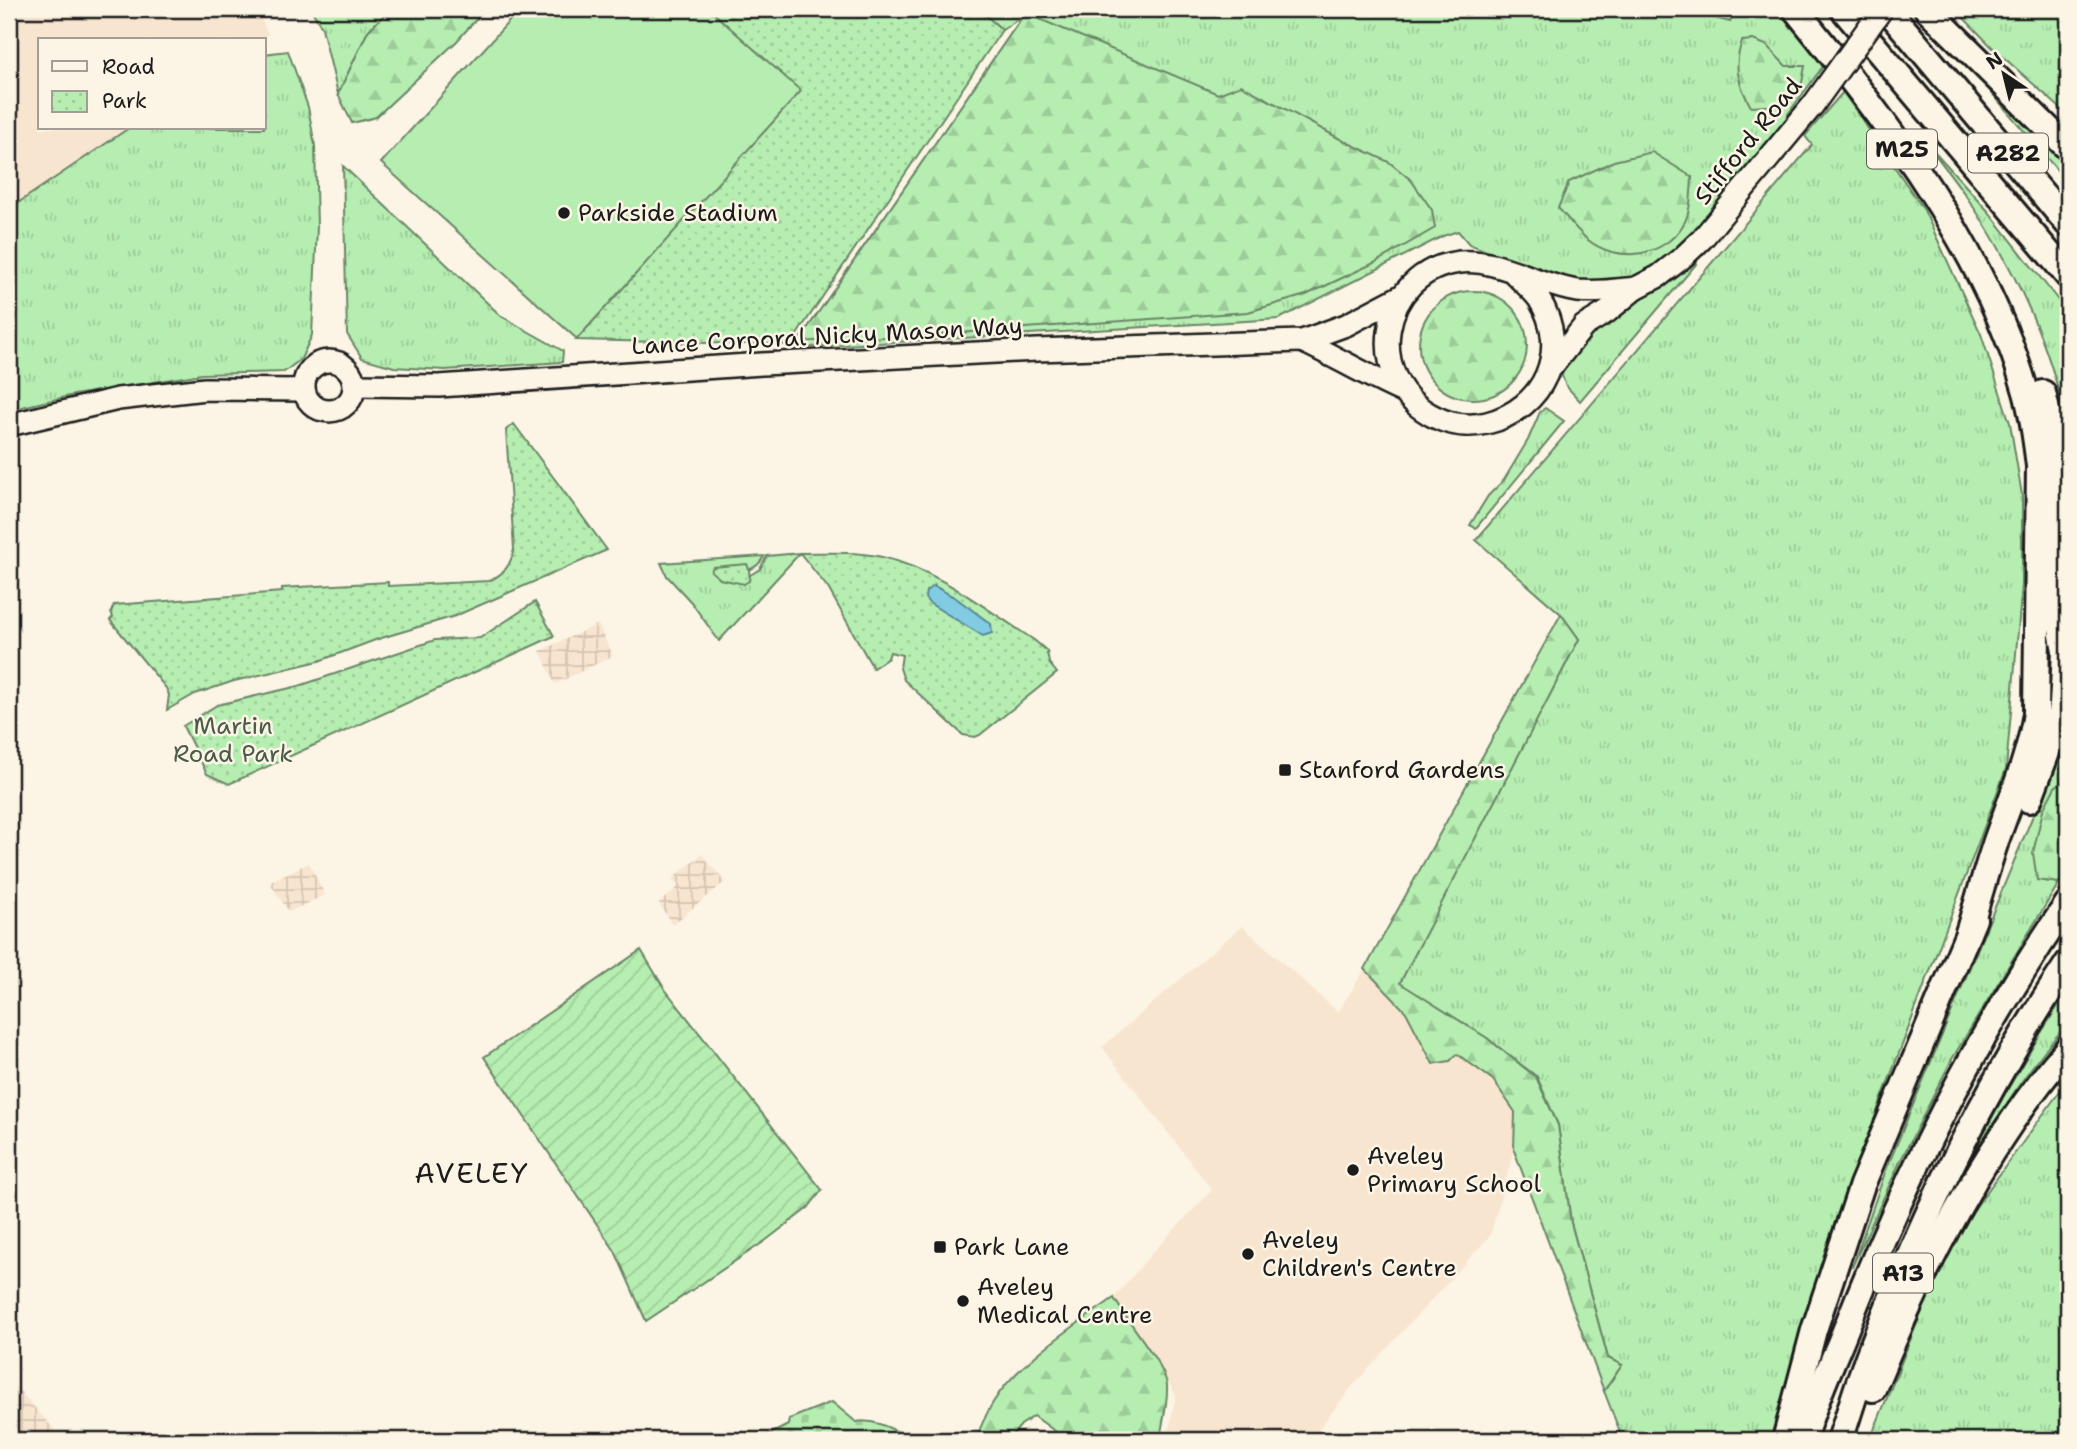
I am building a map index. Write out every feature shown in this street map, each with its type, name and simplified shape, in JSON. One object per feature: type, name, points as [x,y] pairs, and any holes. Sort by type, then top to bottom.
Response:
[{"type":"highway","name":"M25","points":[[1795,9],[1860,89],[1900,145],[1956,234],[1992,302],[2015,356],[2034,425],[2039,466],[2036,713],[2032,741],[1968,933]]},
{"type":"highway","name":"M25","points":[[1813,9],[1941,185],[1989,264],[2010,306],[2029,352],[2051,421],[2060,569]]},
{"type":"highway","name":"M25","points":[[1843,9],[2068,276]]},
{"type":"highway","name":"A282","points":[[1884,9],[2068,224]]},
{"type":"highway","points":[[1927,9],[2068,149]]},
{"type":"highway","points":[[1947,9],[2068,126]]},
{"type":"highway","points":[[1785,1440],[1814,1329],[1862,1185],[1968,933],[2027,803],[2057,726],[2067,657],[2062,626],[2060,569],[2068,515]]},
{"type":"highway","name":"A13","points":[[1803,1440],[1873,1261],[1944,1110],[1997,1014],[2068,903]]},
{"type":"highway","name":"A13","points":[[1840,1440],[1872,1344],[1931,1208],[2001,1073],[2068,963]]},
{"type":"highway","points":[[1853,1440],[1902,1321],[1956,1210],[1999,1139],[2068,1048]]},
{"type":"main road","name":"Stifford Road","points":[[1549,370],[1584,326],[1607,312],[1636,288],[1659,276],[1702,239],[1812,104],[1884,9]]},
{"type":"main road","points":[[1459,262],[1488,263],[1513,272],[1538,298],[1549,320],[1552,340],[1549,370],[1541,388],[1530,402],[1501,419],[1469,426],[1442,421],[1424,412],[1401,391],[1388,355],[1388,330],[1401,296],[1416,281],[1433,270],[1459,262]]},
{"type":"main road","name":"Stifford Road","points":[[1513,272],[1577,290],[1598,292],[1636,288]]},
{"type":"main road","name":"Lance Corporal Nicky Mason Way","points":[[355,384],[439,386],[762,364],[1037,350],[1302,341],[1346,325],[1401,296]]},
{"type":"main road","name":"Lance Corporal Nicky Mason Way","points":[[1302,341],[1401,391]]},
{"type":"main road","points":[[327,360],[335,361],[349,369],[355,384],[351,399],[331,411],[311,404],[304,390],[304,382],[311,367],[327,360]]},
{"type":"main road","points":[[9,425],[131,398],[205,389],[304,390]]},
{"type":"shaded area","points":[[9,9],[257,9],[268,34],[262,38],[38,38],[38,130],[126,130],[9,209]]},
{"type":"shaded area","points":[[598,624],[613,656],[555,684],[540,651]]},
{"type":"shaded area","points":[[702,854],[725,882],[672,925],[659,903],[678,887],[672,879]]},
{"type":"shaded area","points":[[309,863],[325,895],[289,912],[269,882]]},
{"type":"shaded area","name":"Aveley Primary School","points":[[1242,926],[1338,1012],[1365,969],[1406,1012],[1433,1064],[1457,1054],[1493,1080],[1515,1112],[1514,1150],[1490,1236],[1351,1388],[1310,1440],[1167,1440],[1176,1395],[1114,1298],[1212,1190],[1102,1047]]},
{"type":"shaded area","points":[[9,1379],[55,1430],[44,1440],[9,1440]]},
{"type":"green space","points":[[311,9],[390,9],[368,31],[338,94],[322,28]]},
{"type":"green space","points":[[390,9],[485,9],[457,41],[376,117],[352,123],[338,94],[368,31]]},
{"type":"green space","name":"Parkside Stadium","points":[[520,9],[709,9],[801,91],[577,339],[381,163]]},
{"type":"green space","points":[[705,9],[979,9],[1002,30],[790,345],[576,340],[800,91]]},
{"type":"green space","points":[[979,9],[1779,9],[1824,65],[1788,114],[1791,119],[1690,237],[1648,271],[1629,279],[1611,282],[1560,280],[1469,244],[1458,231],[1443,236],[1279,319],[794,348],[1023,16],[1002,30]]},
{"type":"green space","points":[[1696,9],[1734,9],[1730,22],[1700,14]]},
{"type":"green space","points":[[1955,9],[2068,9],[2068,115],[1992,47]]},
{"type":"green space","points":[[1025,13],[1218,94],[1241,85],[1342,140],[1389,162],[1411,180],[1432,210],[1435,228],[1374,263],[1306,295],[1248,312],[798,342]]},
{"type":"green space","points":[[1946,39],[2068,166],[2068,183]]},
{"type":"green space","points":[[1753,40],[1766,45],[1786,66],[1805,66],[1801,88],[1784,105],[1751,107],[1740,82],[1737,67],[1742,41]]},
{"type":"green space","points":[[288,51],[308,107],[315,146],[317,227],[312,335],[301,359],[284,372],[202,374],[74,395],[9,410],[9,209],[126,130],[266,130],[266,54]]},
{"type":"green space","points":[[1843,92],[1924,210],[1981,334],[2010,423],[2022,495],[2022,584],[2006,769],[1829,1239],[1770,1440],[1623,1440],[1604,1391],[1622,1365],[1608,1358],[1571,1223],[1558,1125],[1537,1077],[1487,1038],[1399,983],[1579,639],[1561,614],[1476,540],[1812,145],[1805,136]]},
{"type":"green space","points":[[1917,132],[1989,212],[2068,313],[2068,431],[2052,369],[2015,279],[1966,196]]},
{"type":"green space","points":[[1652,152],[1692,177],[1686,220],[1664,244],[1639,253],[1612,252],[1588,240],[1558,208],[1569,182],[1614,161]]},
{"type":"green space","points":[[343,166],[501,316],[563,351],[562,362],[445,370],[394,367],[362,358],[347,334]]},
{"type":"green space","points":[[1695,261],[1697,263],[1580,401],[1566,386],[1562,376],[1582,340]]},
{"type":"green space","points":[[1473,291],[1494,295],[1511,307],[1523,324],[1527,345],[1523,366],[1511,383],[1494,395],[1473,399],[1452,395],[1435,383],[1423,366],[1419,345],[1423,324],[1435,307],[1452,295]]},
{"type":"green space","points":[[1545,408],[1564,421],[1476,528],[1470,525],[1488,496],[1504,480],[1528,440],[1540,412]]},
{"type":"green space","points":[[514,424],[607,550],[455,616],[378,639],[319,661],[234,681],[195,694],[167,710],[169,695],[166,688],[110,620],[113,617],[111,612],[114,605],[282,592],[282,588],[388,582],[388,586],[489,581],[506,568],[514,549],[506,430]]},
{"type":"green space","points":[[800,553],[719,641],[691,602],[667,576],[661,563],[764,556],[760,563],[749,570],[712,571],[720,579],[749,581],[750,575],[760,569],[767,556]]},
{"type":"green space","points":[[800,553],[872,555],[923,571],[961,592],[1034,640],[1047,651],[1049,663],[1057,673],[980,735],[963,735],[904,680],[900,668],[902,655],[890,652],[888,658],[873,668],[828,588]]},
{"type":"green space","points":[[747,564],[749,581],[744,584],[720,579],[711,571],[713,567]]},
{"type":"green space","name":"Martin Road Park","points":[[535,602],[554,636],[229,784],[207,774],[183,726],[217,705],[299,686],[435,640],[480,638]]},
{"type":"green space","points":[[1561,614],[1579,639],[1400,983],[1487,1038],[1536,1077],[1558,1125],[1571,1223],[1608,1358],[1622,1365],[1604,1391],[1514,1150],[1515,1112],[1493,1080],[1457,1054],[1450,1061],[1433,1064],[1406,1012],[1365,969]]},
{"type":"green space","points":[[2068,731],[2068,778],[2055,787],[2038,880],[2059,883],[1952,1059],[1900,1162],[1852,1267],[1886,1170]]},
{"type":"green space","points":[[2068,778],[2068,870],[2059,883],[2037,880],[2033,853],[2043,810],[2055,787]]},
{"type":"green space","points":[[641,950],[664,988],[822,1190],[808,1208],[765,1241],[646,1321],[615,1251],[484,1057]]},
{"type":"green space","points":[[2068,991],[2068,1024],[2021,1083],[1954,1189],[2008,1089]]},
{"type":"green space","points":[[2068,1080],[2068,1440],[1870,1440],[1949,1244]]},
{"type":"green space","points":[[1114,1298],[1165,1378],[1167,1399],[1160,1440],[1067,1440],[1034,1416],[1021,1425],[1008,1440],[975,1440],[994,1401],[1017,1373],[1049,1345]]},
{"type":"green space","points":[[832,1402],[856,1422],[879,1424],[915,1440],[759,1440],[788,1425],[789,1419]]},
{"type":"water","points":[[934,586],[956,598],[991,624],[992,633],[983,636],[929,603],[925,598],[926,591]]},
{"type":"place","name":"Parkside Stadium","points":[[564,213]]},
{"type":"place","name":"Stanford Gardens","points":[[1285,770]]},
{"type":"place","name":"Aveley Primary School","points":[[1353,1170]]},
{"type":"place","name":"Park Lane","points":[[940,1247]]},
{"type":"place","name":"Aveley Children's Centre","points":[[1248,1254]]},
{"type":"place","name":"Aveley Medical Centre","points":[[963,1301]]},
{"type":"district","name":"AVELEY","points":[[472,1173]]}]
